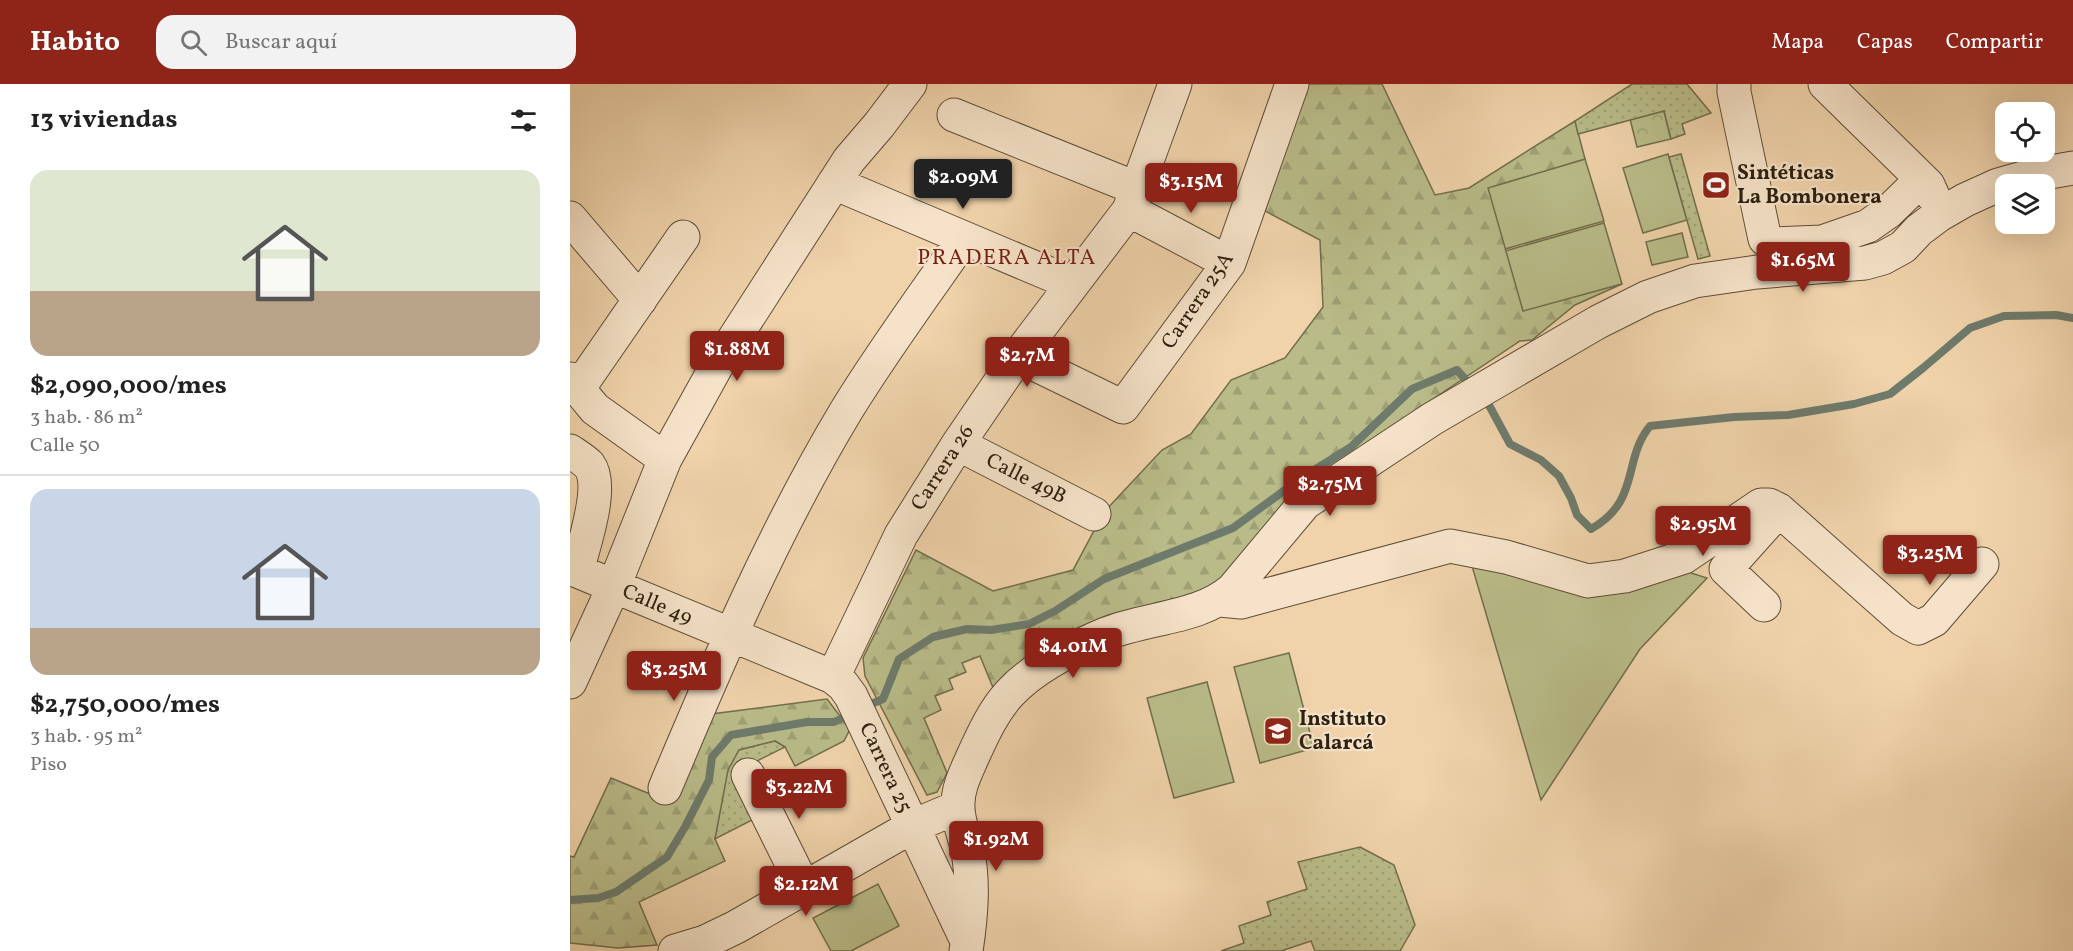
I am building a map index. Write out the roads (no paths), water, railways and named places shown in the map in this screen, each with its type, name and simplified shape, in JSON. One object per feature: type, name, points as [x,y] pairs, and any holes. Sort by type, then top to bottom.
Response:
[{"type":"street","points":[[570,682],[614,586],[665,459],[716,367],[849,160],[910,84]]},
{"type":"street","name":"Carrera 26","points":[[842,686],[901,535],[958,444],[1018,356],[1133,200],[1175,84]]},
{"type":"street","name":"Carrera 25A","points":[[1018,356],[1123,407],[1229,263],[1292,84]]},
{"type":"street","points":[[1734,84],[1763,230],[1765,238],[1773,244],[1822,242],[1868,226],[1888,212],[1922,179]]},
{"type":"street","points":[[1825,84],[1928,184],[1939,215]]},
{"type":"street","points":[[954,115],[1133,200],[1229,263]]},
{"type":"street","points":[[967,946],[972,903],[971,872],[958,807],[961,782],[984,731],[1010,693],[1044,666],[1080,645],[1111,632],[1196,610],[1220,600],[1233,589],[1305,503],[1432,419],[1598,322],[1648,297],[1695,280],[1864,263],[1883,258],[1903,247],[1939,215],[1965,200],[1998,185],[2033,175],[2073,168]]},
{"type":"street","points":[[834,183],[1071,284]]},
{"type":"street","points":[[570,218],[640,300]]},
{"type":"street","points":[[665,459],[595,408],[574,384],[640,300],[683,237]]},
{"type":"street","points":[[665,788],[729,635],[785,521],[846,411],[964,238]]},
{"type":"street","name":"Calle 49B","points":[[958,444],[1094,514]]},
{"type":"street","points":[[570,451],[589,465],[595,482],[592,510],[574,569]]},
{"type":"street","points":[[1220,600],[1241,602],[1450,546],[1506,557],[1588,581],[1625,576],[1684,557],[1761,505],[1769,505],[1779,510],[1902,619],[1918,628],[1934,620],[1982,564]]},
{"type":"street","points":[[1764,605],[1726,569],[1779,510]]},
{"type":"street","name":"Calle 49","points":[[574,569],[842,686]]},
{"type":"street","name":"Carrera 25","points":[[842,686],[868,732],[967,946]]},
{"type":"street","points":[[748,775],[804,888]]},
{"type":"street","points":[[675,951],[715,937],[913,826],[958,807]]},
{"type":"waterway","points":[[1482,398],[1490,407],[1510,444],[1541,460],[1559,476],[1577,515],[1591,529],[1607,518],[1617,506],[1629,480],[1641,439],[1650,426],[1734,417],[1788,415],[1854,404],[1890,394],[1970,328],[2004,316],[2056,315],[2073,318]]},
{"type":"waterway","points":[[864,707],[883,699],[899,659],[933,637],[967,629],[991,630],[1029,624],[1055,611],[1104,579],[1233,528],[1300,479],[1351,447],[1412,389],[1457,370],[1472,387]]},
{"type":"waterway","points":[[570,900],[598,898],[616,892],[667,857],[709,780],[712,757],[731,735],[807,722],[834,722],[851,714]]},
{"type":"place","name":"Sintéticas La Bombonera","points":[[1716,185]]},
{"type":"place","name":"Instituto Calarcá","points":[[1278,731]]},
{"type":"district","name":"PRADERA ALTA","points":[[1007,258]]}]
